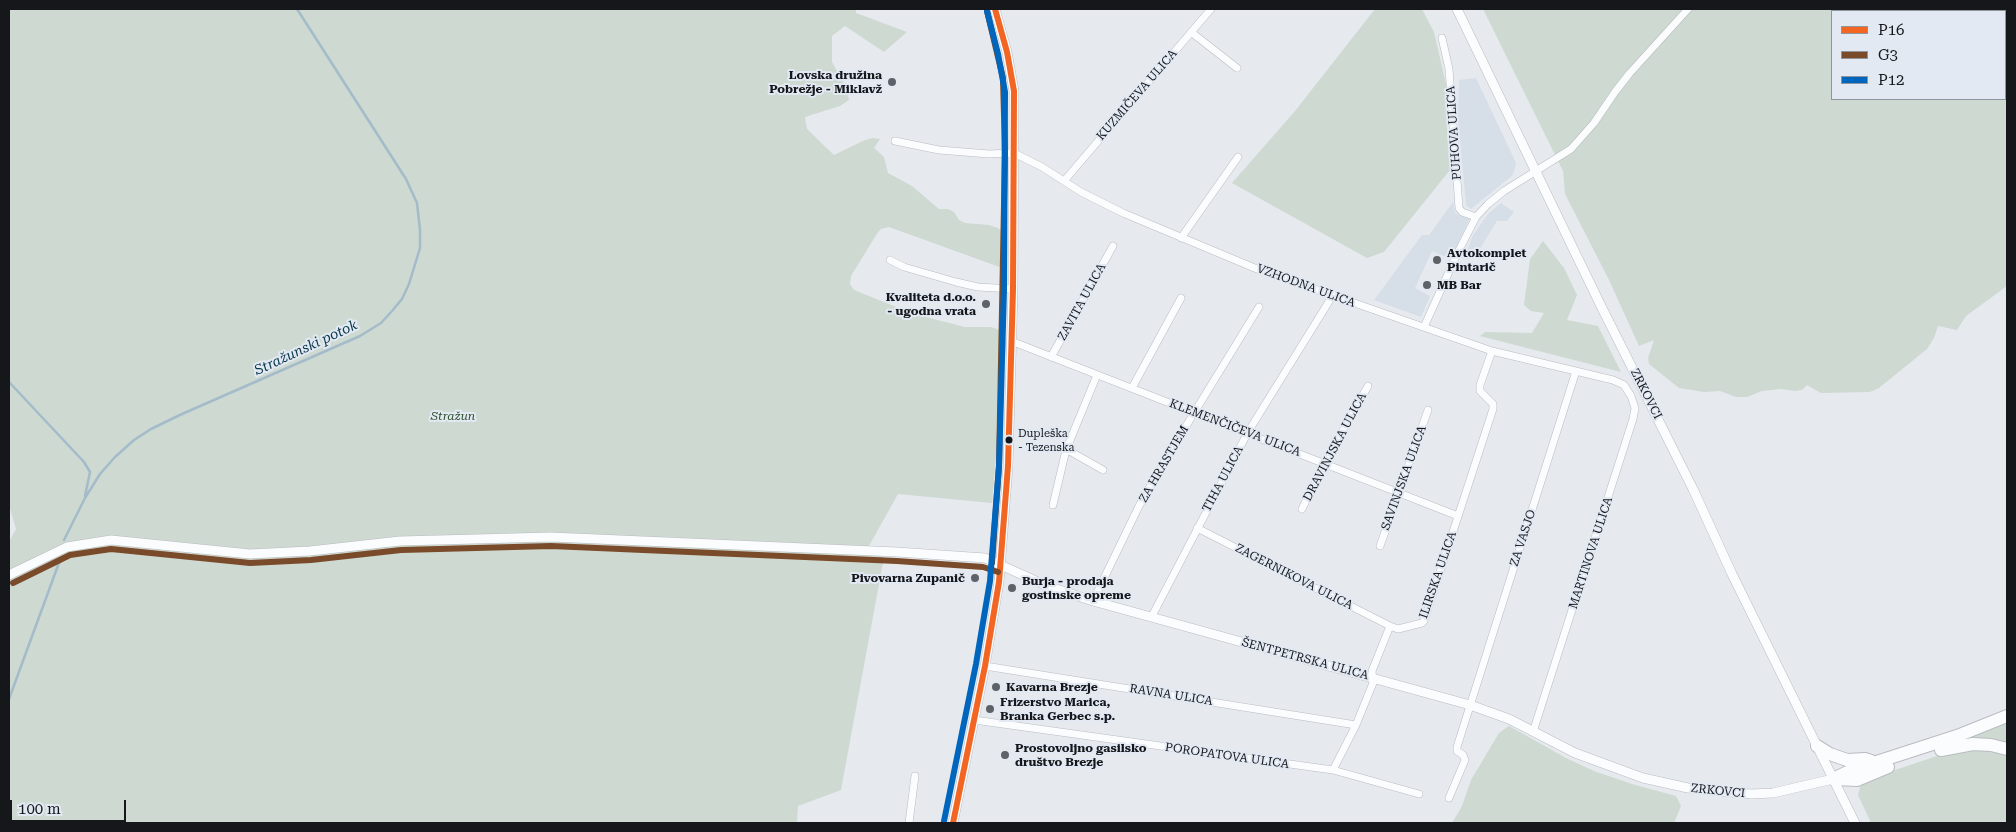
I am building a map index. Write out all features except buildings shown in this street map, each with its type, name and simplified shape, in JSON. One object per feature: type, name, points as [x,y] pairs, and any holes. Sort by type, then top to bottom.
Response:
[{"type":"highway","points":[[1833,779],[1852,770],[1957,736],[2007,716]]},
{"type":"highway","points":[[1833,779],[1857,780],[1877,771],[1955,746],[1982,744],[2007,749]]},
{"type":"highway","points":[[1817,746],[1830,754],[1847,760],[1865,759],[1876,763]]},
{"type":"street","points":[[953,823],[985,666],[1001,564],[1008,466],[1013,289],[1014,153],[1012,78],[995,9]]},
{"type":"street","name":"KUZMIČEVA ULICA","points":[[1064,181],[1211,9]]},
{"type":"street","name":"ZRKOVCI","points":[[1457,9],[1690,482],[1732,574],[1855,823]]},
{"type":"street","points":[[1424,327],[1457,254],[1476,218],[1496,197],[1523,178],[1565,154],[1582,137],[1650,49],[1688,9]]},
{"type":"street","points":[[1191,32],[1237,68]]},
{"type":"street","name":"PUHOVA ULICA","points":[[1442,38],[1449,69],[1459,208],[1462,212],[1476,218]]},
{"type":"street","points":[[895,141],[939,150],[989,154],[1014,153]]},
{"type":"street","name":"VZHODNA ULICA","points":[[1014,153],[1098,201],[1257,269],[1492,351],[1613,380]]},
{"type":"street","points":[[1181,238],[1238,157]]},
{"type":"street","name":"ZAVITA ULICA","points":[[1050,358],[1113,246]]},
{"type":"street","points":[[890,260],[904,267],[956,282],[978,287],[1013,289]]},
{"type":"street","name":"TIHA ULICA","points":[[1152,616],[1248,432],[1332,295]]},
{"type":"street","points":[[1132,388],[1181,298]]},
{"type":"street","name":"ZA HRASTJEM","points":[[1093,600],[1139,506],[1259,307]]},
{"type":"street","name":"KLEMENČIČEVA ULICA","points":[[1011,341],[1050,358],[1248,432],[1458,516]]},
{"type":"street","name":"ILIRSKA ULICA","points":[[1390,626],[1398,629],[1408,628],[1424,621],[1493,408],[1493,404],[1480,391],[1480,385],[1492,351]]},
{"type":"street","name":"ZA VASJO","points":[[1449,798],[1465,760],[1464,755],[1457,751],[1470,705],[1576,371]]},
{"type":"street","points":[[1053,505],[1066,449],[1097,375]]},
{"type":"street","name":"MARTINOVA ULICA","points":[[1533,732],[1633,419],[1635,408],[1631,396],[1624,385],[1613,380]]},
{"type":"street","name":"DRAVINJSKA ULICA","points":[[1302,509],[1324,464],[1368,386]]},
{"type":"street","name":"SAVINJSKA ULICA","points":[[1380,546],[1428,410]]},
{"type":"street","points":[[1066,449],[1103,470]]},
{"type":"street","name":"ZAGERNIKOVA ULICA","points":[[1198,528],[1390,626]]},
{"type":"street","name":"ŠENTPETRSKA ULICA","points":[[9,575],[67,547],[111,540],[250,554],[400,541],[551,537],[897,552],[985,558],[1047,586],[1093,600],[1470,705],[1509,719],[1550,742],[1604,764]]},
{"type":"street","points":[[1332,770],[1356,725],[1373,683],[1372,671],[1390,626]]},
{"type":"street","name":"RAVNA ULICA","points":[[985,666],[1356,725]]},
{"type":"street","name":"POROPATOVA ULICA","points":[[974,720],[1332,770],[1419,794]]},
{"type":"street","name":"ZRKOVCI","points":[[1604,764],[1643,778],[1688,788],[1751,794],[1773,793],[1833,779]]},
{"type":"street","points":[[909,823],[915,776]]},
{"type":"shaded area","points":[[1476,78],[1516,163],[1513,175],[1471,209],[1466,205],[1463,173],[1458,117],[1459,80]]},
{"type":"shaded area","points":[[1453,202],[1455,212],[1458,215],[1470,218],[1451,259],[1432,251],[1415,288],[1430,296],[1421,317],[1374,300],[1422,235],[1429,235]]},
{"type":"shaded area","points":[[1501,203],[1514,212],[1507,221],[1497,221],[1476,255],[1467,251],[1473,235],[1488,214]]},
{"type":"green space","name":"Stražun","points":[[9,9],[856,9],[856,13],[907,32],[884,52],[845,26],[832,36],[832,62],[847,89],[849,100],[840,106],[805,117],[807,129],[834,155],[865,140],[880,139],[874,148],[884,157],[888,173],[912,186],[939,209],[948,209],[954,212],[959,220],[965,223],[989,225],[998,228],[1004,233],[1007,242],[1005,269],[889,227],[878,232],[851,276],[850,284],[854,290],[914,314],[965,327],[991,327],[997,329],[1003,332],[1006,343],[992,503],[898,494],[865,553],[884,557],[841,790],[798,806],[797,823],[9,823],[9,542],[16,529],[9,505]]},
{"type":"green space","points":[[1375,9],[1422,9],[1434,32],[1448,93],[1446,115],[1450,170],[1384,252],[1367,258],[1232,183],[1295,111]]},
{"type":"green space","points":[[1483,9],[2007,9],[2007,286],[1966,316],[1957,330],[1938,326],[1934,338],[1927,349],[1879,388],[1870,392],[1821,393],[1807,385],[1802,390],[1781,389],[1762,391],[1747,397],[1736,397],[1720,391],[1704,392],[1679,388],[1649,364],[1648,358],[1654,340],[1639,346],[1609,280],[1565,194],[1563,171]]},
{"type":"green space","points":[[1543,241],[1564,268],[1577,295],[1567,320],[1598,326],[1621,372],[1480,336],[1485,332],[1532,333],[1544,313],[1531,311],[1524,305],[1530,259]]},
{"type":"green space","points":[[2007,722],[2007,742],[1983,738],[1963,740]]},
{"type":"green space","points":[[1509,726],[1566,758],[1594,771],[1676,796],[1681,806],[1674,823],[1452,823],[1462,806],[1471,780],[1499,733]]},
{"type":"green space","points":[[1973,747],[2007,754],[2007,823],[1871,823],[1858,795],[1861,784],[1865,780],[1952,751]]},
{"type":"waterway","name":"Stražunski potok","points":[[64,540],[85,498],[100,474],[134,440],[151,429],[182,414],[360,336],[381,323],[402,299],[409,284],[420,248],[417,203],[406,179],[297,9]]},
{"type":"waterway","points":[[9,382],[84,462],[90,472],[85,496]]},
{"type":"waterway","name":"Stražunski potok","points":[[9,699],[60,560]]},
{"type":"transit line","name":"P16","points":[[953,823],[985,666],[999,582],[1008,466],[1013,289],[1014,91],[1007,52],[995,9]]},
{"type":"transit line","name":"G3","points":[[987,11],[1003,78],[1005,153],[999,466],[992,563]]},
{"type":"transit line","name":"P12","points":[[944,821],[976,664],[990,581],[999,466],[1004,289],[1005,92],[987,11]]},
{"type":"transit line","name":"G3","points":[[13,583],[70,555],[111,549],[250,563],[311,560],[401,550],[551,546],[897,561],[983,567],[998,572]]},
{"type":"place","name":"Lovska družina Pobrežje - Miklavž","points":[[892,82]]},
{"type":"place","name":"Avtokomplet Pintarič","points":[[1437,260]]},
{"type":"place","name":"MB Bar","points":[[1427,285]]},
{"type":"place","name":"Kvaliteta d.o.o. - ugodna vrata","points":[[986,304]]},
{"type":"place","name":"Dupleška - Tezenska","points":[[1009,440]]},
{"type":"place","name":"Pivovarna Zupanič","points":[[975,578]]},
{"type":"place","name":"Burja - prodaja gostinske opreme","points":[[1012,588]]},
{"type":"place","name":"Kavarna Brezje","points":[[996,687]]},
{"type":"place","name":"Frizerstvo Marica, Branka Gerbec s.p.","points":[[990,709]]},
{"type":"place","name":"Prostovoljno gasilsko društvo Brezje","points":[[1005,755]]}]
